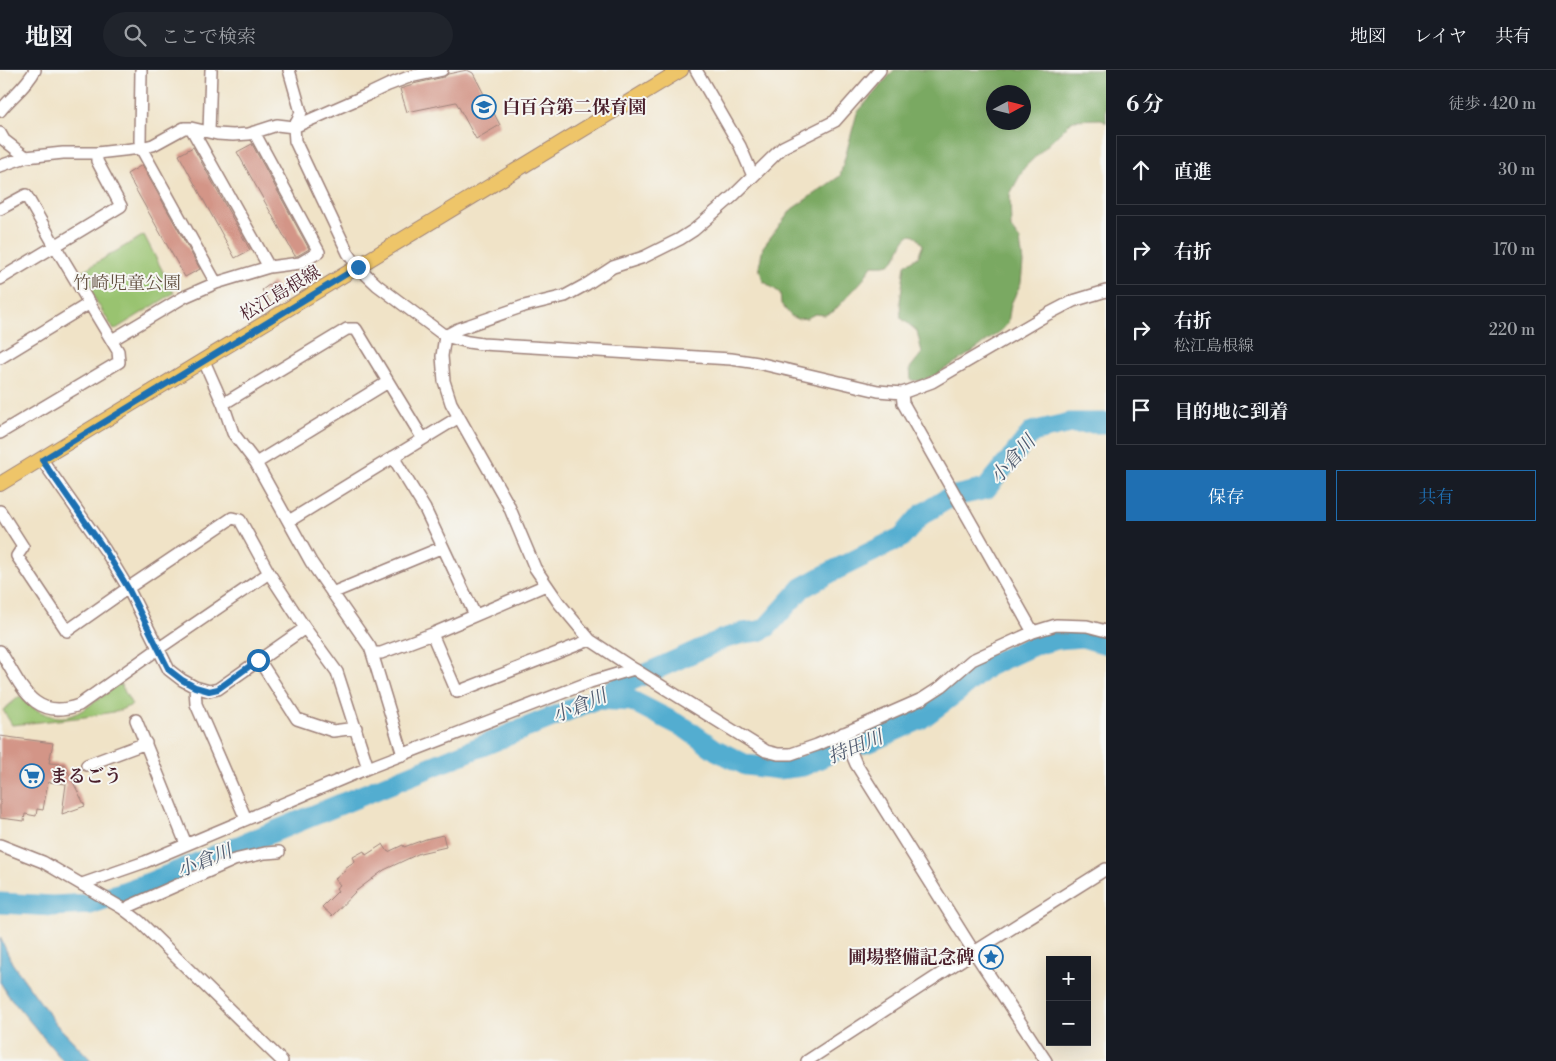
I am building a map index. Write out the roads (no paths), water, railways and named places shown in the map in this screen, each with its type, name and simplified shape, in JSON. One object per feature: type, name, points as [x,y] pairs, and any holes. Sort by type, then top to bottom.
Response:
[{"type":"main road","name":"松江島根線","points":[[1,483],[42,460],[681,70]]},
{"type":"street","points":[[0,111],[30,81],[35,70]]},
{"type":"street","points":[[142,70],[141,148],[216,283]]},
{"type":"street","points":[[209,132],[211,70]]},
{"type":"street","points":[[289,70],[301,112],[294,127],[295,141],[348,253],[358,267],[377,284],[445,336],[468,342],[492,344],[731,359],[758,363],[878,391],[902,393],[932,382],[1073,301],[1106,292]]},
{"type":"street","points":[[0,166],[26,157],[63,153],[97,153],[141,148],[153,145],[178,130],[191,128],[209,132],[242,135],[277,125],[294,127],[388,85],[409,77],[442,70]]},
{"type":"street","points":[[696,70],[740,146],[753,176]]},
{"type":"street","points":[[445,336],[458,329],[524,306],[565,296],[588,284],[612,267],[644,257],[680,239],[711,216],[782,147],[835,121],[880,70]]},
{"type":"street","points":[[191,128],[269,268]]},
{"type":"street","points":[[0,132],[4,140],[26,157]]},
{"type":"street","points":[[112,340],[184,297],[216,283],[269,268],[300,263],[318,252],[254,132]]},
{"type":"street","points":[[0,278],[121,206],[97,161],[97,153]]},
{"type":"street","points":[[0,209],[26,195],[112,340],[118,351],[119,362],[0,433]]},
{"type":"street","points":[[0,358],[90,303]]},
{"type":"street","points":[[223,404],[347,329],[356,329],[423,439]]},
{"type":"street","points":[[445,336],[442,356],[444,381],[451,403],[508,504],[535,568],[559,603],[590,640],[766,751],[778,754],[791,754],[843,735],[922,699],[942,686],[972,660],[1033,632],[1056,625],[1087,626],[1106,631]]},
{"type":"street","points":[[204,361],[223,404],[233,433],[256,463],[311,562],[370,647],[403,755]]},
{"type":"street","points":[[256,463],[388,382]]},
{"type":"street","points":[[902,393],[903,403],[1033,632]]},
{"type":"street","points":[[289,522],[459,417]]},
{"type":"street","points":[[393,457],[425,509],[475,615]]},
{"type":"street","points":[[42,460],[105,550],[128,588],[169,670],[182,680],[195,687],[209,691],[218,689],[305,628]]},
{"type":"street","points":[[0,511],[22,547],[16,556],[67,631],[232,518],[240,520],[269,573],[337,672],[368,768]]},
{"type":"street","points":[[332,593],[443,547]]},
{"type":"street","points":[[0,651],[31,700],[51,710],[69,709],[80,705],[269,573]]},
{"type":"street","points":[[372,653],[381,653],[432,634],[546,585]]},
{"type":"street","points":[[432,634],[457,692],[590,640]]},
{"type":"street","points":[[258,660],[297,719],[333,731],[356,728]]},
{"type":"street","points":[[86,887],[368,768],[590,682],[635,670]]},
{"type":"street","points":[[195,687],[196,704],[246,819]]},
{"type":"street","points":[[136,720],[186,844]]},
{"type":"street","points":[[843,735],[854,760],[974,952],[1046,1061]]},
{"type":"street","points":[[87,764],[146,743]]},
{"type":"street","points":[[0,845],[43,862],[126,907],[282,1061]]},
{"type":"street","points":[[126,907],[234,860],[279,852]]},
{"type":"street","points":[[807,1061],[1106,869]]},
{"type":"water","points":[[0,901],[17,901],[34,907],[0,907]]},
{"type":"water","points":[[0,937],[12,963],[56,1024],[92,1061],[63,1061],[8,995],[0,982]]},
{"type":"waterway","name":"小倉川","points":[[0,903],[53,906],[90,904],[149,883],[596,699],[632,680],[723,639],[743,633],[760,631],[767,627],[802,588],[902,537],[921,515],[950,497],[986,489],[1032,432],[1070,423],[1106,423]]},
{"type":"waterway","name":"持田川","points":[[596,699],[632,701],[685,728],[716,750],[746,765],[779,769],[803,766],[835,751],[872,741],[919,720],[988,666],[1034,645],[1058,639],[1082,637],[1106,644]]},
{"type":"place","name":"白百合第二保育園","points":[[484,107]]},
{"type":"place","name":"まるごう","points":[[32,776]]},
{"type":"place","name":"圃場整備記念碑","points":[[991,957]]},
{"type":"park label","name":"竹崎児童公園","points":[[127,283]]}]
